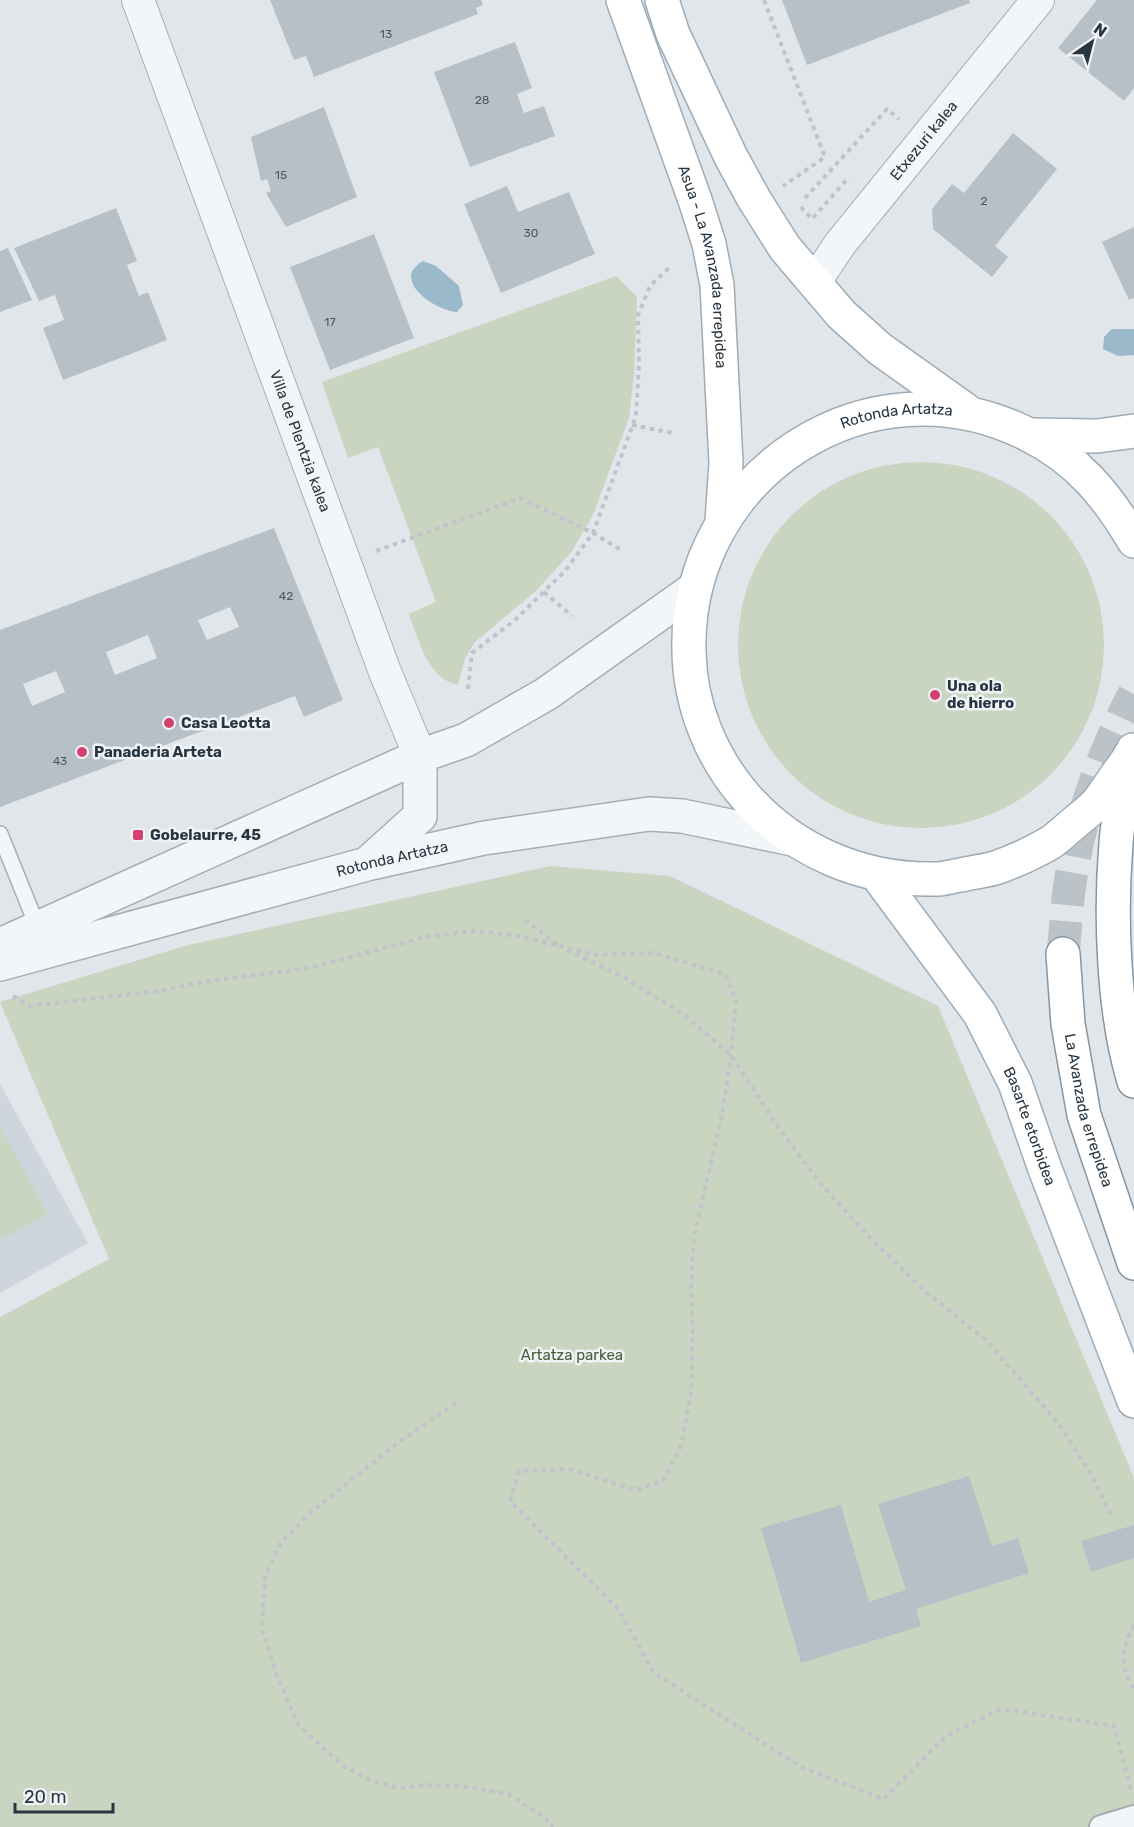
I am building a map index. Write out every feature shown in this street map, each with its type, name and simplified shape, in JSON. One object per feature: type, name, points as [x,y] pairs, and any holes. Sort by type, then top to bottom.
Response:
[{"type":"main road","points":[[662,0],[673,34],[731,157],[785,248],[841,314],[880,349],[971,414]]},
{"type":"main road","name":"Asua - La Avanzada errepidea","points":[[627,11],[695,200],[709,244],[717,285],[726,463],[722,521]]},
{"type":"main road","name":"Rotonda Artatza","points":[[1132,752],[1096,805],[1050,843],[996,868],[937,879],[877,875],[833,861],[792,839],[760,813],[733,783],[712,748],[698,710],[689,670],[688,629],[694,589],[705,554],[722,521],[747,488],[777,459],[812,437],[849,421],[890,411],[921,410],[971,414],[1029,435],[1062,455],[1091,480],[1115,509],[1134,541]]},
{"type":"main road","points":[[1029,435],[1098,436],[1134,431]]},
{"type":"main road","points":[[1132,752],[1116,841],[1113,922],[1119,998],[1129,1065],[1134,1081]]},
{"type":"main road","name":"Basarte etorbidea","points":[[877,875],[980,1014],[1015,1083],[1045,1169],[1134,1401]]},
{"type":"main road","name":"La Avanzada errepidea","points":[[1063,954],[1068,1024],[1084,1115],[1134,1263]]},
{"type":"street","name":"Villa de Plentzia kalea","points":[[138,0],[385,672],[420,756],[420,816],[367,864]]},
{"type":"street","name":"Etxezuri kalea","points":[[814,282],[840,244],[1038,0]]},
{"type":"street","points":[[0,945],[420,756],[466,740],[546,694],[694,589]]},
{"type":"street","name":"Rotonda Artatza","points":[[2,977],[367,864],[484,838],[649,814],[682,816],[792,839]]},
{"type":"street","points":[[1101,1827],[1134,1816]]},
{"type":"lane","points":[[0,834],[38,928]]},
{"type":"path","points":[[764,0],[825,157],[782,186]]},
{"type":"path","points":[[806,198],[887,109],[900,118],[893,126]]},
{"type":"path","points":[[797,203],[812,219],[856,169]]},
{"type":"path","points":[[776,178],[790,194]]},
{"type":"path","points":[[468,689],[472,653],[514,620],[565,571],[593,533],[636,416],[639,363],[638,315],[650,286],[670,266]]},
{"type":"path","points":[[632,425],[674,433]]},
{"type":"path","points":[[372,552],[520,498],[593,533],[623,551]]},
{"type":"path","points":[[543,592],[572,616]]},
{"type":"path","points":[[525,920],[560,946],[627,979],[684,1015],[731,1055],[774,1121],[821,1184],[926,1292],[988,1342],[1059,1424],[1091,1474],[1112,1518]]},
{"type":"path","points":[[2,977],[28,1006],[158,991],[204,982],[309,968],[425,937],[476,931],[520,936],[595,955],[654,953],[724,974],[736,1002],[722,1115],[694,1236],[691,1291],[693,1329],[691,1393],[681,1446],[663,1481],[635,1490],[569,1469],[519,1471],[510,1501],[619,1610],[653,1672],[801,1767],[884,1799],[946,1736],[1001,1709],[1114,1726],[1131,1791]]},
{"type":"path","points":[[456,1403],[395,1445],[346,1484],[308,1515],[280,1544],[265,1577],[262,1629],[277,1676],[299,1726],[343,1766],[370,1780],[397,1788],[429,1785],[459,1786],[508,1794],[544,1817],[554,1827]]},
{"type":"path","points":[[1134,1625],[1125,1643],[1122,1660],[1126,1676],[1134,1690]]},
{"type":"shaded area","points":[[0,1084],[88,1243],[0,1293]]},
{"type":"green space","points":[[616,276],[637,297],[634,376],[629,418],[593,515],[572,551],[537,590],[475,642],[465,658],[458,685],[448,681],[439,675],[426,657],[409,614],[436,602],[378,447],[348,458],[322,382]]},
{"type":"green space","points":[[921,462],[957,466],[991,476],[1023,493],[1050,516],[1073,543],[1090,575],[1100,609],[1104,645],[1100,681],[1090,715],[1073,747],[1050,774],[1023,797],[991,814],[957,824],[921,828],[885,824],[851,814],[819,797],[792,774],[769,747],[752,715],[742,681],[738,645],[742,609],[752,575],[769,543],[792,516],[819,493],[851,476],[885,466]]},
{"type":"green space","name":"Artatza parkea","points":[[551,866],[670,876],[938,1006],[1134,1478],[1134,1827],[0,1827],[0,1317],[109,1259],[0,1002],[188,945]]},
{"type":"green space","points":[[0,1127],[48,1214],[0,1240]]},
{"type":"water","points":[[423,261],[436,266],[459,286],[463,305],[457,312],[435,305],[416,289],[411,275]]},
{"type":"water","points":[[1112,329],[1134,329],[1134,355],[1118,356],[1103,349],[1104,337]]},
{"type":"building","points":[[270,0],[481,0],[483,5],[476,8],[478,14],[314,77],[306,56],[294,60]]},
{"type":"building","points":[[782,0],[969,0],[970,3],[807,65]]},
{"type":"building","points":[[1097,0],[1134,0],[1134,88],[1124,101],[1058,48]]},
{"type":"building","points":[[515,42],[532,88],[517,94],[524,113],[544,106],[555,136],[470,167],[434,72]]},
{"type":"building","points":[[324,107],[357,197],[286,227],[266,193],[271,191],[267,179],[261,181],[251,137]]},
{"type":"building","points":[[1013,133],[1057,169],[995,246],[1008,257],[992,277],[933,229],[932,209],[952,184],[964,193]]},
{"type":"building","points":[[507,186],[518,212],[569,192],[595,254],[501,293],[464,204]]},
{"type":"building","points":[[116,208],[137,261],[127,265],[139,296],[148,292],[167,340],[63,380],[43,328],[64,320],[55,295],[39,301],[14,248]]},
{"type":"building","points":[[1134,227],[1134,298],[1129,300],[1102,242]]},
{"type":"building","points":[[374,234],[414,338],[330,370],[290,267]]},
{"type":"building","points":[[8,248],[32,300],[0,312],[0,251]]},
{"type":"building","points":[[274,528],[343,700],[304,717],[295,696],[0,807],[0,630]],"holes":[[[230,607],[239,627],[207,640],[198,620]],[[148,635],[157,658],[115,675],[106,652]],[[56,671],[65,692],[32,706],[23,684]]]},
{"type":"building","points":[[969,1476],[992,1546],[1018,1538],[1029,1573],[916,1609],[921,1626],[801,1663],[761,1528],[841,1505],[869,1602],[906,1590],[878,1504]]},
{"type":"building","points":[[1134,1525],[1134,1558],[1091,1572],[1081,1541]]},
{"type":"tunnel","points":[[1063,954],[1070,881],[1088,803],[1104,758],[1134,694]]},
{"type":"place","name":"Una ola de hierro","points":[[935,695]]},
{"type":"place","name":"Casa Leotta","points":[[169,723]]},
{"type":"place","name":"Panaderia Arteta","points":[[82,752]]},
{"type":"place","name":"Gobelaurre, 45","points":[[138,835]]}]
